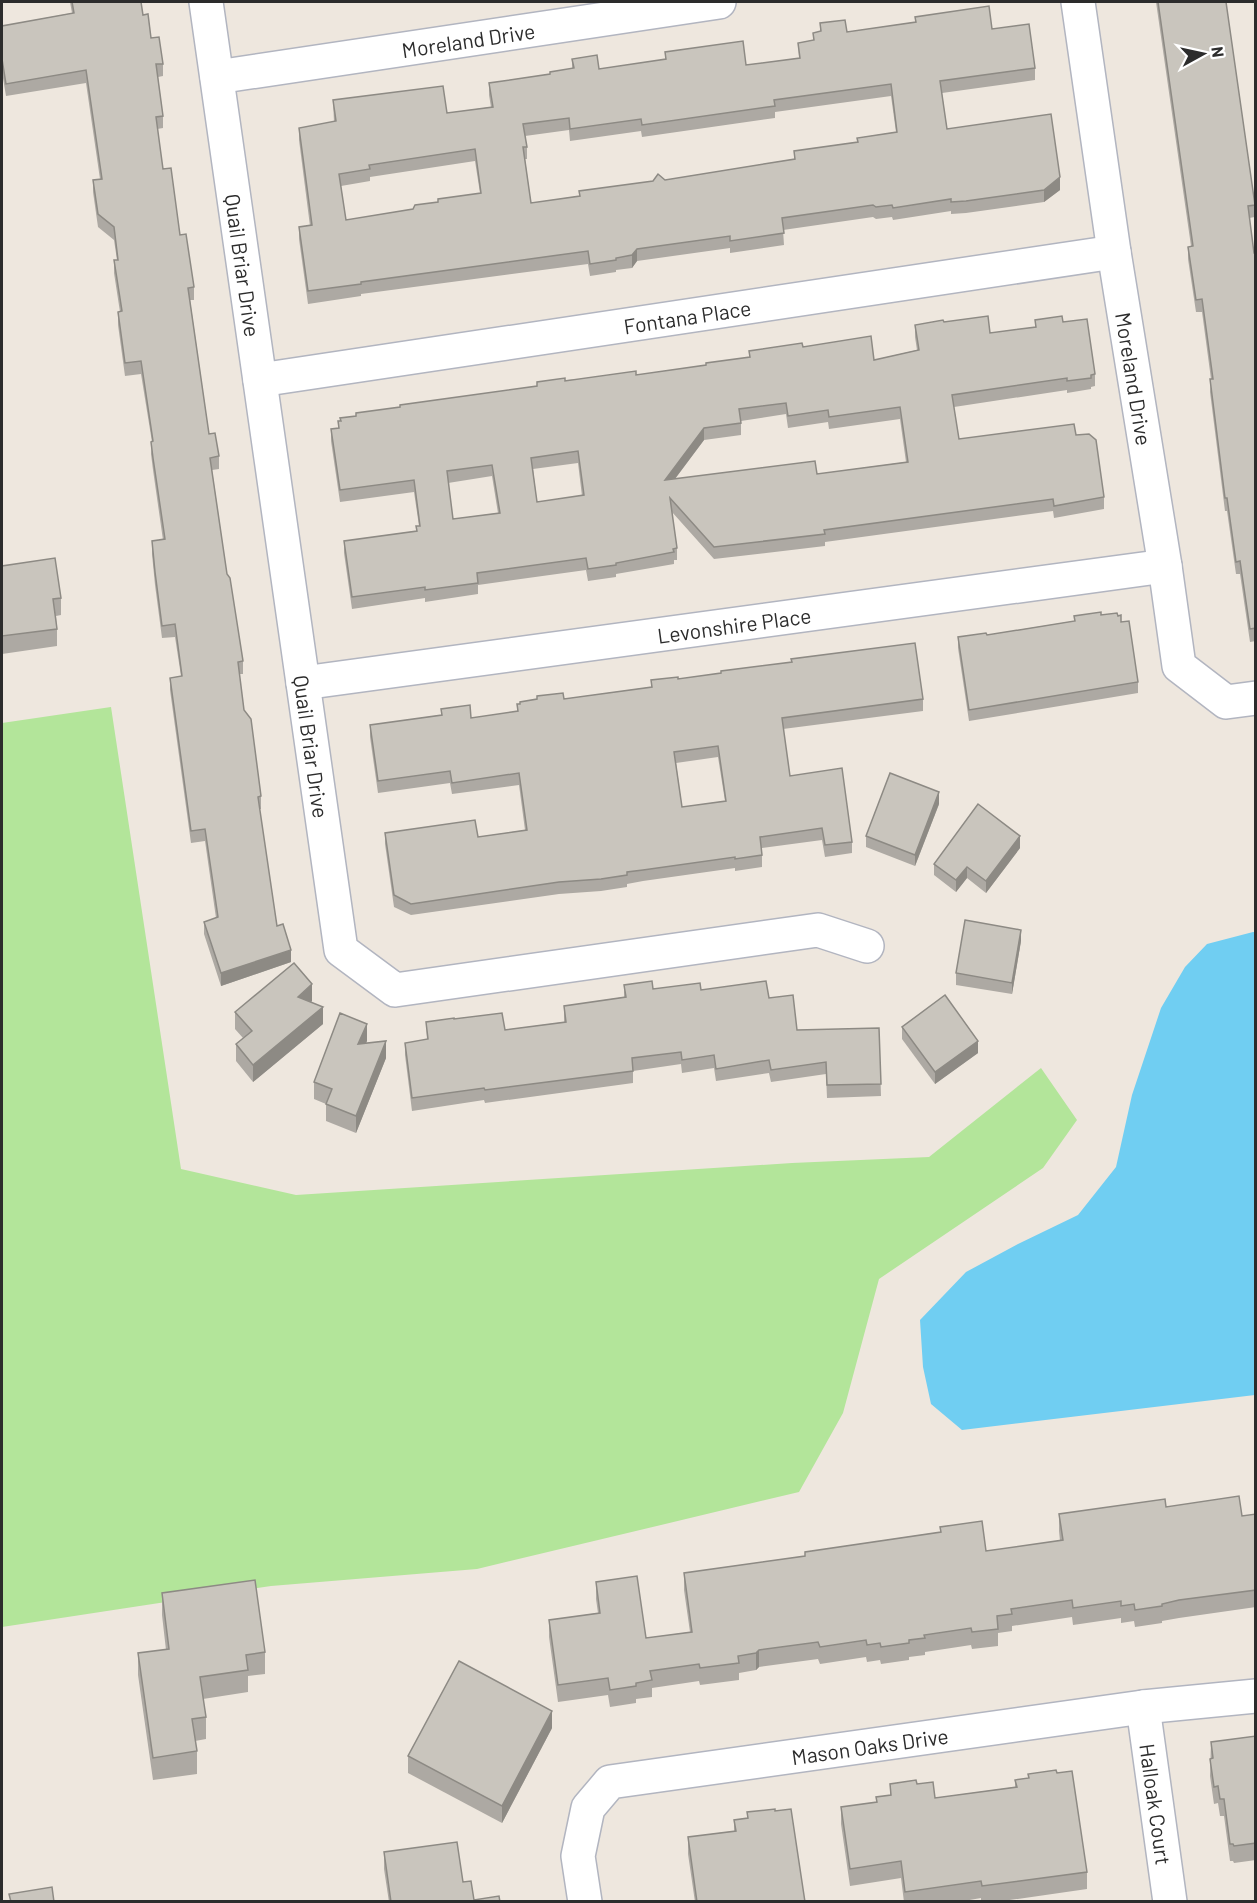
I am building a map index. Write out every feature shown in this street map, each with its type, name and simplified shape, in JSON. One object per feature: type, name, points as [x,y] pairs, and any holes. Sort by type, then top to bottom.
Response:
[{"type":"street","name":"Quail Briar Drive","points":[[206,2],[341,950],[395,990],[818,930],[867,946]]},
{"type":"street","name":"Moreland Drive","points":[[217,77],[719,2]]},
{"type":"street","name":"Moreland Drive","points":[[1078,2],[1114,252],[1179,666],[1226,702],[1256,698]]},
{"type":"street","name":"Fontana Place","points":[[260,380],[1114,252]]},
{"type":"street","name":"Levonshire Place","points":[[303,683],[1165,566]]},
{"type":"street","name":"Mason Oaks Drive","points":[[585,1902],[578,1856],[588,1808],[610,1782],[1143,1707],[1256,1696]]},
{"type":"street","name":"Halloak Court","points":[[1143,1707],[1170,1902]]},
{"type":"green space","points":[[111,707],[181,1169],[296,1195],[792,1163],[929,1157],[1041,1068],[1077,1120],[1043,1168],[879,1279],[843,1413],[799,1492],[477,1569],[271,1586],[2,1627],[2,723]]},
{"type":"water","points":[[1256,932],[1255,1395],[962,1430],[931,1404],[923,1367],[920,1320],[966,1272],[1078,1215],[1116,1167],[1132,1095],[1161,1008],[1185,967],[1207,944]]},
{"type":"building","points":[[72,2],[141,2],[143,15],[148,14],[151,38],[159,37],[163,64],[156,64],[163,116],[156,117],[163,169],[171,168],[180,235],[186,234],[194,287],[188,288],[209,434],[215,433],[219,456],[210,458],[227,574],[230,578],[243,661],[238,662],[244,710],[251,719],[261,796],[258,797],[277,926],[283,924],[291,950],[221,973],[204,922],[218,917],[205,829],[191,831],[170,678],[182,676],[175,624],[162,626],[155,572],[152,541],[165,539],[151,442],[153,441],[141,361],[125,363],[118,312],[122,311],[114,260],[118,260],[114,227],[98,214],[93,180],[102,179],[86,70],[6,84],[2,59],[2,26],[74,13]]},
{"type":"building","points":[[1158,2],[1226,2],[1255,205],[1248,206],[1254,253],[1256,253],[1256,628],[1250,629],[1240,561],[1236,562],[1227,498],[1225,498],[1202,299],[1196,300],[1188,247],[1193,246]]},
{"type":"building","points":[[989,6],[992,29],[1029,24],[1035,68],[940,81],[947,129],[1051,114],[1060,177],[1044,190],[966,201],[951,202],[951,199],[893,208],[892,205],[876,207],[873,205],[782,218],[784,233],[730,241],[730,236],[637,249],[632,255],[590,264],[588,251],[308,291],[299,227],[312,225],[299,128],[336,121],[333,100],[443,86],[447,113],[493,107],[489,83],[574,68],[572,59],[597,55],[599,69],[666,59],[665,52],[743,41],[746,65],[800,58],[798,43],[814,40],[813,33],[821,31],[820,23],[845,20],[847,32],[916,22],[915,17]],"holes":[[[891,84],[897,132],[857,138],[858,142],[794,151],[795,159],[665,180],[658,174],[653,181],[579,191],[580,196],[531,203],[523,147],[527,147],[523,124],[569,118],[570,129],[641,119],[642,125],[775,106],[774,100]],[[475,149],[481,193],[438,199],[438,202],[415,205],[413,209],[346,220],[339,174],[370,169],[369,165]]]},
{"type":"building","points":[[988,316],[990,333],[1036,327],[1035,320],[1062,316],[1063,322],[1087,319],[1095,374],[1091,375],[1091,378],[1067,381],[1067,378],[952,395],[959,439],[1074,424],[1076,435],[1089,434],[1096,440],[1104,497],[1054,506],[1053,499],[824,530],[825,534],[714,547],[670,498],[677,548],[673,549],[674,552],[588,569],[586,558],[477,573],[478,583],[425,590],[425,587],[352,597],[344,541],[417,531],[416,526],[420,526],[414,480],[340,490],[331,429],[339,428],[340,418],[356,416],[356,413],[400,407],[400,405],[537,386],[537,382],[565,378],[565,381],[636,371],[636,375],[706,365],[706,363],[750,357],[749,351],[802,343],[803,347],[871,336],[874,360],[919,350],[915,325],[943,320],[944,322]],"holes":[[[786,403],[788,416],[828,410],[829,417],[900,407],[908,462],[817,474],[815,461],[665,480],[704,428],[741,423],[739,409]],[[578,451],[584,495],[537,502],[531,458]],[[492,465],[500,513],[453,519],[447,471]]]},
{"type":"building","points":[[55,558],[61,598],[53,599],[57,629],[2,636],[2,566]]},
{"type":"building","points":[[1101,612],[1101,615],[1117,613],[1118,616],[1121,615],[1121,622],[1129,621],[1138,682],[969,710],[958,637],[986,633],[987,635],[1075,621],[1074,616]]},
{"type":"building","points":[[915,643],[923,699],[782,718],[790,776],[842,768],[852,842],[825,845],[822,828],[760,837],[762,855],[627,872],[627,875],[601,879],[559,882],[411,904],[394,895],[385,833],[475,820],[478,837],[527,830],[519,773],[452,783],[450,771],[378,781],[370,725],[442,715],[441,709],[470,705],[471,718],[518,711],[517,704],[537,699],[537,696],[563,693],[564,699],[652,687],[651,680],[721,673],[721,671],[792,662],[791,659]],"holes":[[[718,746],[726,801],[682,807],[674,752]]]},
{"type":"building","points":[[890,773],[939,792],[915,855],[866,836]]},
{"type":"building","points":[[978,804],[1020,836],[986,881],[967,867],[956,880],[934,864]]},
{"type":"building","points":[[965,920],[1021,930],[1012,983],[956,973]]},
{"type":"building","points":[[294,963],[312,984],[298,997],[323,1007],[253,1065],[236,1044],[252,1031],[235,1012]]},
{"type":"building","points":[[652,981],[653,989],[700,983],[701,990],[766,981],[769,998],[793,995],[797,1030],[879,1028],[881,1084],[827,1085],[826,1062],[771,1070],[769,1060],[716,1069],[714,1055],[682,1060],[681,1052],[632,1058],[633,1071],[412,1098],[405,1043],[428,1039],[426,1022],[502,1013],[505,1030],[566,1022],[564,1006],[626,997],[624,985]]},
{"type":"building","points":[[945,995],[978,1041],[935,1072],[902,1027]]},
{"type":"building","points":[[340,1013],[367,1024],[358,1044],[386,1041],[356,1116],[326,1104],[332,1089],[314,1082]]},
{"type":"building","points":[[1239,1496],[1242,1516],[1256,1514],[1256,1590],[1179,1600],[1162,1604],[1162,1606],[1135,1610],[1134,1604],[1121,1606],[1121,1601],[1073,1608],[1072,1600],[1011,1609],[1012,1614],[997,1616],[998,1629],[972,1632],[971,1628],[924,1635],[925,1638],[909,1640],[909,1643],[881,1647],[880,1643],[867,1645],[866,1640],[820,1647],[818,1642],[759,1650],[756,1653],[738,1656],[739,1663],[700,1668],[699,1664],[650,1671],[652,1680],[636,1683],[636,1686],[610,1690],[608,1678],[558,1685],[549,1620],[600,1613],[596,1582],[637,1576],[646,1638],[692,1632],[684,1573],[805,1556],[805,1552],[941,1532],[940,1527],[982,1521],[986,1551],[1063,1540],[1059,1514],[1165,1499],[1166,1507]]},
{"type":"building","points":[[255,1580],[265,1652],[246,1655],[248,1670],[200,1677],[206,1717],[192,1719],[197,1751],[153,1758],[138,1653],[169,1649],[162,1593]]},
{"type":"building","points":[[459,1661],[552,1711],[502,1806],[408,1756]]},
{"type":"building","points":[[1256,1736],[1256,1843],[1234,1846],[1230,1844],[1224,1799],[1220,1799],[1218,1786],[1214,1787],[1210,1759],[1213,1758],[1211,1742]]},
{"type":"building","points":[[1056,1770],[1057,1773],[1072,1771],[1087,1872],[982,1886],[981,1881],[905,1892],[901,1861],[850,1869],[841,1807],[877,1802],[876,1797],[891,1795],[890,1784],[916,1780],[917,1784],[933,1782],[935,1798],[1017,1787],[1015,1780],[1029,1778],[1028,1774]]},
{"type":"building","points":[[775,1809],[775,1811],[791,1809],[805,1902],[697,1902],[688,1837],[736,1831],[734,1820],[748,1818],[747,1812]]},
{"type":"building","points":[[457,1842],[463,1882],[471,1881],[474,1900],[499,1896],[500,1902],[391,1902],[384,1852]]},
{"type":"building","points":[[52,1887],[54,1902],[11,1902],[9,1894]]}]
